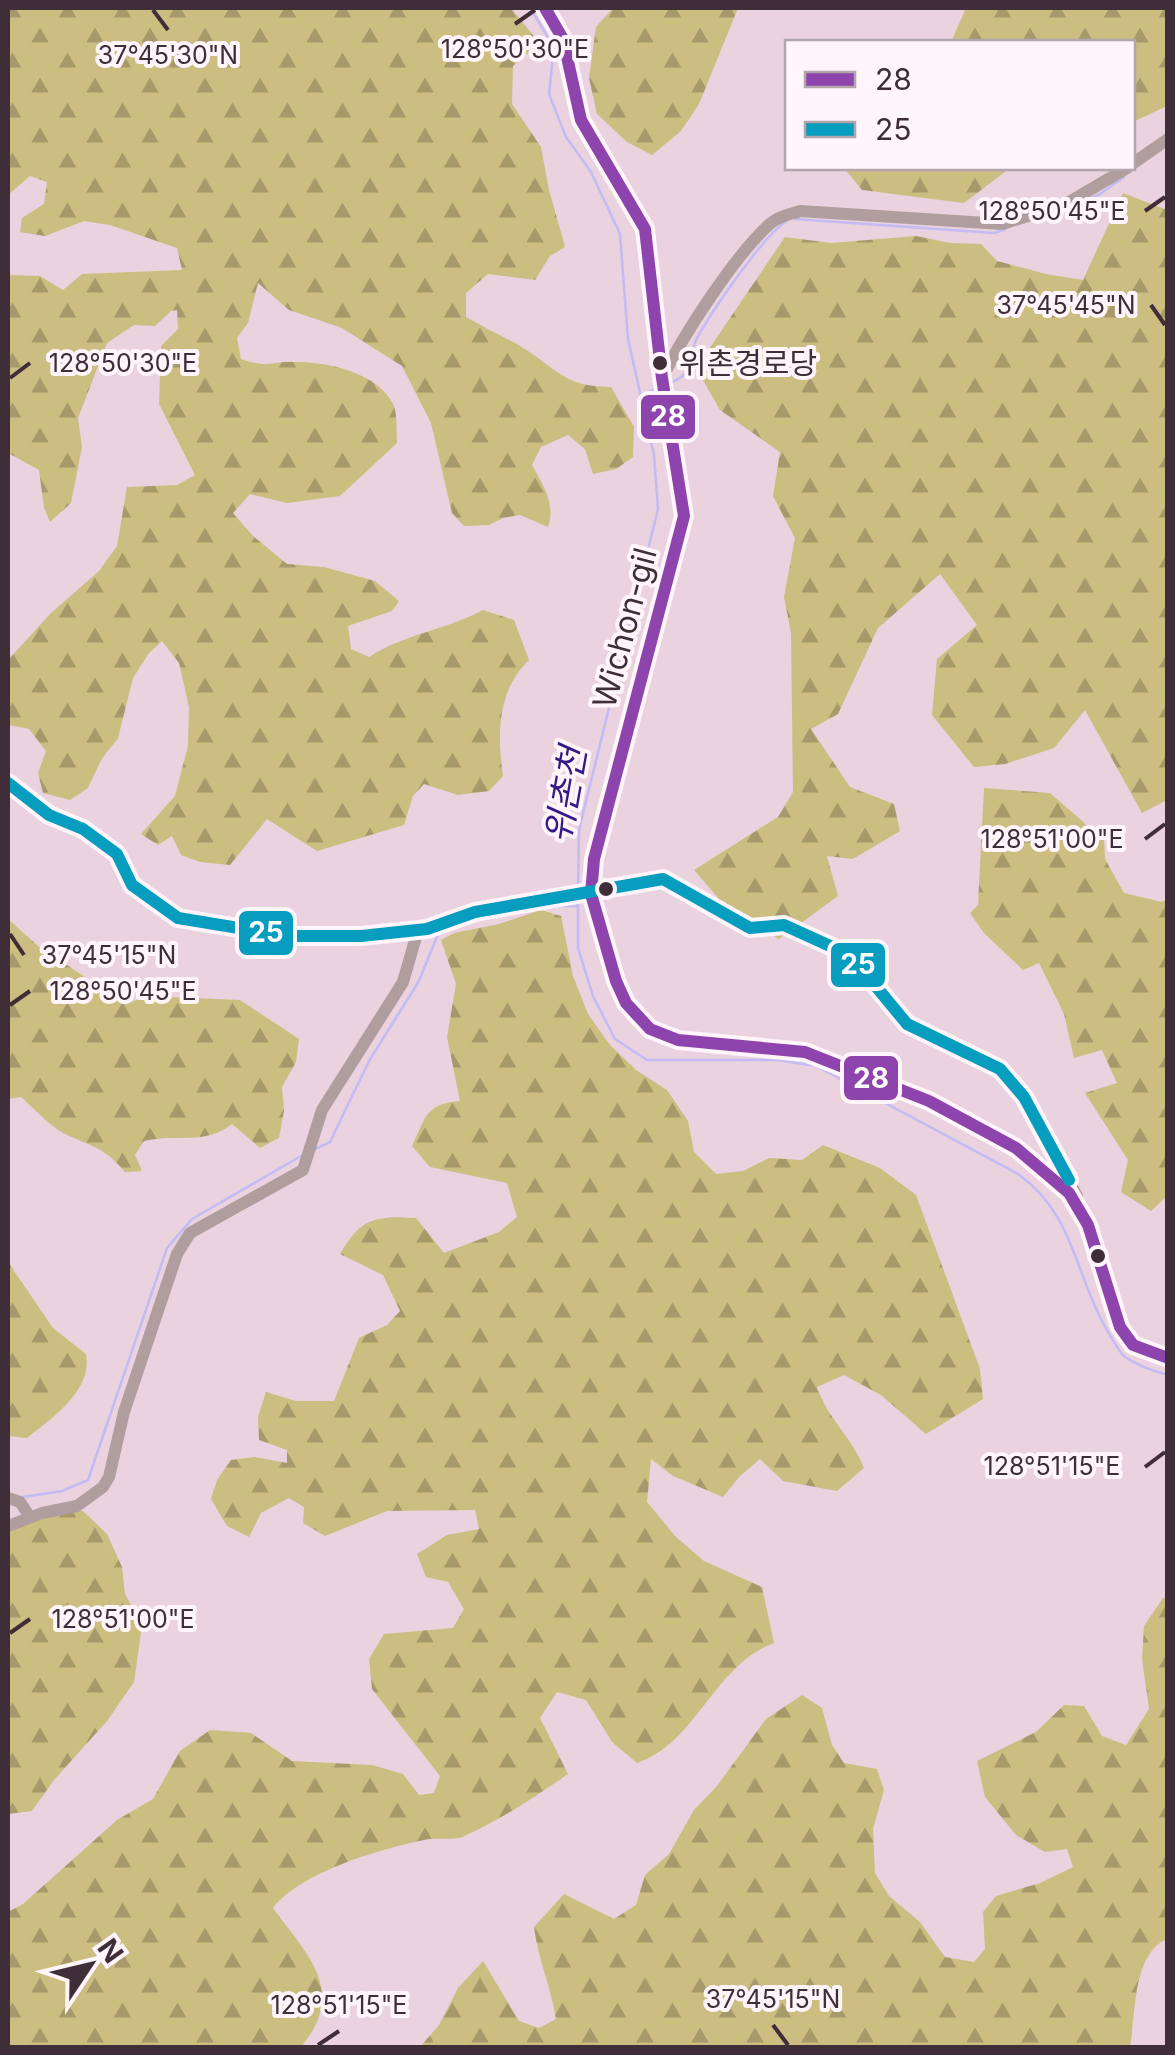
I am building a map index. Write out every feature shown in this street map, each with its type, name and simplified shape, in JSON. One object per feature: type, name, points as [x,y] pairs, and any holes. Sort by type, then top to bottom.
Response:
[{"type":"street","name":"Wichon-gil","points":[[545,8],[563,39],[581,120],[645,229],[662,378],[684,516],[588,894],[626,1003],[650,1029],[678,1040],[806,1052],[929,1102],[1016,1148],[1069,1194],[1082,1214],[1120,1327],[1133,1345],[1168,1358]]},
{"type":"street","points":[[1135,162],[1168,138]]},
{"type":"street","points":[[662,378],[677,348],[748,249],[774,220],[800,211],[1002,224],[1064,205],[1123,170]]},
{"type":"street","points":[[8,783],[49,814],[83,828],[117,854],[132,885],[178,918],[286,936],[361,936],[418,930],[475,912],[663,880],[750,928],[784,925],[850,956],[907,1024],[1000,1070],[1024,1097],[1080,1202],[1082,1214]]},
{"type":"street","points":[[8,1526],[86,1502],[109,1476],[124,1412],[177,1254],[190,1233],[303,1170],[322,1110],[403,982],[418,930]]},
{"type":"street","points":[[8,1498],[20,1502],[30,1517]]},
{"type":"green space","points":[[8,8],[511,8],[533,35],[528,53],[513,66],[512,104],[541,147],[565,247],[550,256],[535,280],[488,274],[466,293],[466,317],[566,377],[611,387],[634,427],[633,457],[616,469],[593,474],[585,449],[568,435],[541,447],[532,465],[549,503],[548,527],[520,515],[489,525],[464,526],[452,513],[431,423],[402,366],[342,328],[289,310],[258,283],[248,323],[237,338],[241,359],[264,364],[308,362],[350,371],[386,393],[395,408],[397,443],[340,496],[287,503],[250,494],[233,513],[287,564],[324,567],[375,581],[399,601],[392,611],[348,626],[351,649],[369,657],[483,610],[514,620],[529,660],[518,672],[505,699],[500,729],[503,776],[489,791],[458,795],[424,784],[413,796],[404,825],[317,851],[267,819],[230,865],[200,862],[181,855],[172,836],[158,845],[141,834],[175,796],[188,746],[189,707],[179,663],[162,641],[133,678],[118,738],[101,760],[88,788],[70,800],[43,793],[38,773],[46,751],[29,729],[9,725],[8,660],[51,613],[99,571],[117,546],[127,487],[177,485],[195,475],[159,404],[161,346],[178,329],[177,310],[155,326],[134,325],[107,343],[78,418],[82,447],[71,503],[50,522],[39,470],[8,453],[8,278],[40,276],[63,290],[82,274],[182,270],[177,248],[110,225],[84,221],[45,236],[20,232],[22,218],[44,204],[47,182],[30,176],[8,195]]},
{"type":"green space","points":[[613,8],[738,8],[699,104],[681,131],[652,155],[627,142],[597,114],[589,78],[596,27]]},
{"type":"green space","points":[[966,8],[1167,8],[1167,106],[1135,121],[1135,40],[952,40]]},
{"type":"green space","points":[[846,170],[1007,170],[964,203],[862,190]]},
{"type":"green space","points":[[1123,193],[1167,210],[1167,800],[1142,813],[1085,710],[1054,748],[1005,764],[974,767],[932,715],[937,659],[977,625],[940,574],[878,628],[838,714],[811,729],[850,787],[894,804],[900,831],[853,859],[827,856],[838,896],[779,939],[726,907],[694,870],[778,817],[793,792],[791,633],[784,597],[795,538],[773,496],[780,452],[720,410],[696,368],[785,237],[831,243],[916,236],[981,244],[997,261],[1083,280]]},
{"type":"green space","points":[[984,788],[1050,793],[1104,840],[1105,859],[1124,893],[1162,902],[1167,899],[1167,1196],[1151,1211],[1121,1192],[1128,1160],[1085,1093],[1117,1083],[1102,1050],[1074,1058],[1064,1014],[1039,963],[1023,970],[984,933],[970,913],[978,905]]},
{"type":"green space","points":[[541,910],[561,916],[573,976],[588,1014],[610,1045],[636,1070],[667,1090],[688,1121],[694,1152],[716,1174],[743,1171],[769,1158],[802,1160],[823,1145],[880,1168],[916,1195],[980,1369],[983,1399],[926,1434],[881,1395],[844,1375],[817,1387],[864,1468],[837,1491],[783,1481],[760,1459],[723,1497],[673,1476],[651,1459],[647,1502],[676,1537],[704,1561],[762,1587],[774,1643],[736,1668],[675,1739],[637,1763],[612,1742],[586,1700],[557,1692],[540,1718],[568,1774],[462,1837],[424,1840],[364,1856],[321,1873],[286,1895],[273,1908],[309,1958],[322,1990],[315,2027],[301,2047],[8,2047],[8,1912],[23,1904],[117,1820],[153,1799],[180,1751],[210,1730],[251,1733],[292,1761],[372,1765],[403,1774],[419,1795],[434,1793],[440,1776],[372,1689],[369,1659],[384,1634],[453,1628],[464,1609],[448,1582],[426,1577],[417,1554],[447,1535],[479,1529],[475,1510],[387,1511],[325,1536],[303,1523],[304,1507],[289,1498],[261,1513],[249,1537],[227,1526],[211,1499],[217,1480],[231,1460],[255,1457],[287,1463],[287,1450],[259,1440],[258,1417],[266,1392],[296,1401],[334,1401],[359,1338],[387,1325],[400,1311],[383,1275],[340,1254],[355,1232],[371,1221],[416,1218],[444,1253],[499,1232],[517,1217],[507,1183],[430,1167],[412,1146],[433,1109],[460,1101],[447,1037],[456,984],[441,940]]},
{"type":"green space","points":[[8,919],[38,946],[126,1004],[147,996],[240,1000],[299,1039],[296,1062],[282,1087],[284,1111],[279,1138],[260,1148],[232,1124],[201,1137],[144,1141],[135,1155],[142,1171],[125,1172],[104,1152],[53,1127],[21,1097],[8,1099]]},
{"type":"green space","points":[[8,1262],[53,1328],[86,1354],[83,1380],[77,1391],[27,1438],[8,1436]]},
{"type":"green space","points":[[83,1511],[107,1534],[122,1567],[125,1594],[142,1625],[134,1682],[107,1721],[32,1811],[8,1814],[8,1531],[46,1513]]},
{"type":"green space","points":[[1163,1598],[1168,1598],[1167,1939],[1147,1958],[1141,1971],[1130,2047],[420,2047],[439,2025],[458,1988],[483,1961],[519,2021],[539,2028],[556,2019],[534,1927],[564,1894],[614,1919],[636,1905],[645,1875],[669,1854],[694,1810],[717,1786],[766,1719],[802,1695],[822,1708],[832,1745],[844,1763],[877,1769],[884,1790],[873,1829],[875,1873],[889,1896],[920,1922],[945,1957],[974,1962],[985,1949],[983,1912],[996,1896],[1040,1883],[1073,1867],[1067,1849],[1045,1852],[1016,1835],[985,1797],[977,1761],[1036,1732],[1064,1705],[1084,1706],[1102,1736],[1126,1745],[1149,1709],[1142,1659],[1144,1626]]},
{"type":"waterway","name":"위촌천","points":[[530,8],[554,47],[549,94],[566,137],[591,172],[620,234],[628,339],[654,455],[658,509],[579,830],[578,888]]},
{"type":"waterway","points":[[1070,208],[1124,177]]},
{"type":"waterway","points":[[795,219],[994,233],[1006,229]]},
{"type":"waterway","points":[[672,382],[688,369],[697,338],[739,275],[765,241],[787,221]]},
{"type":"waterway","points":[[642,395],[656,389]]},
{"type":"waterway","name":"위촌천","points":[[578,901],[578,948],[593,996],[615,1039],[647,1060],[778,1060],[816,1066],[1018,1174],[1037,1190],[1063,1227],[1097,1311],[1120,1352],[1135,1363],[1168,1375]]},
{"type":"waterway","points":[[544,906],[576,906]]},
{"type":"waterway","points":[[313,1150],[330,1142],[369,1061],[419,981],[438,934],[473,919]]},
{"type":"waterway","points":[[23,1497],[62,1491],[88,1480],[167,1248],[192,1219],[301,1156]]},
{"type":"transit line","name":"28","points":[[545,8],[563,39],[581,120],[645,229],[662,378],[684,516],[594,859],[591,894],[626,1003],[650,1029],[678,1040],[805,1052],[929,1101],[1016,1148],[1069,1193],[1088,1225],[1120,1327],[1133,1345],[1168,1358]]},
{"type":"transit line","name":"25","points":[[8,783],[49,815],[83,829],[117,854],[132,885],[178,918],[287,936],[361,936],[427,929],[475,912],[663,879],[750,928],[784,925],[850,955],[907,1024],[1000,1069],[1024,1097],[1069,1180]]},
{"type":"place","name":"위촌경로당","points":[[660,363]]}]
